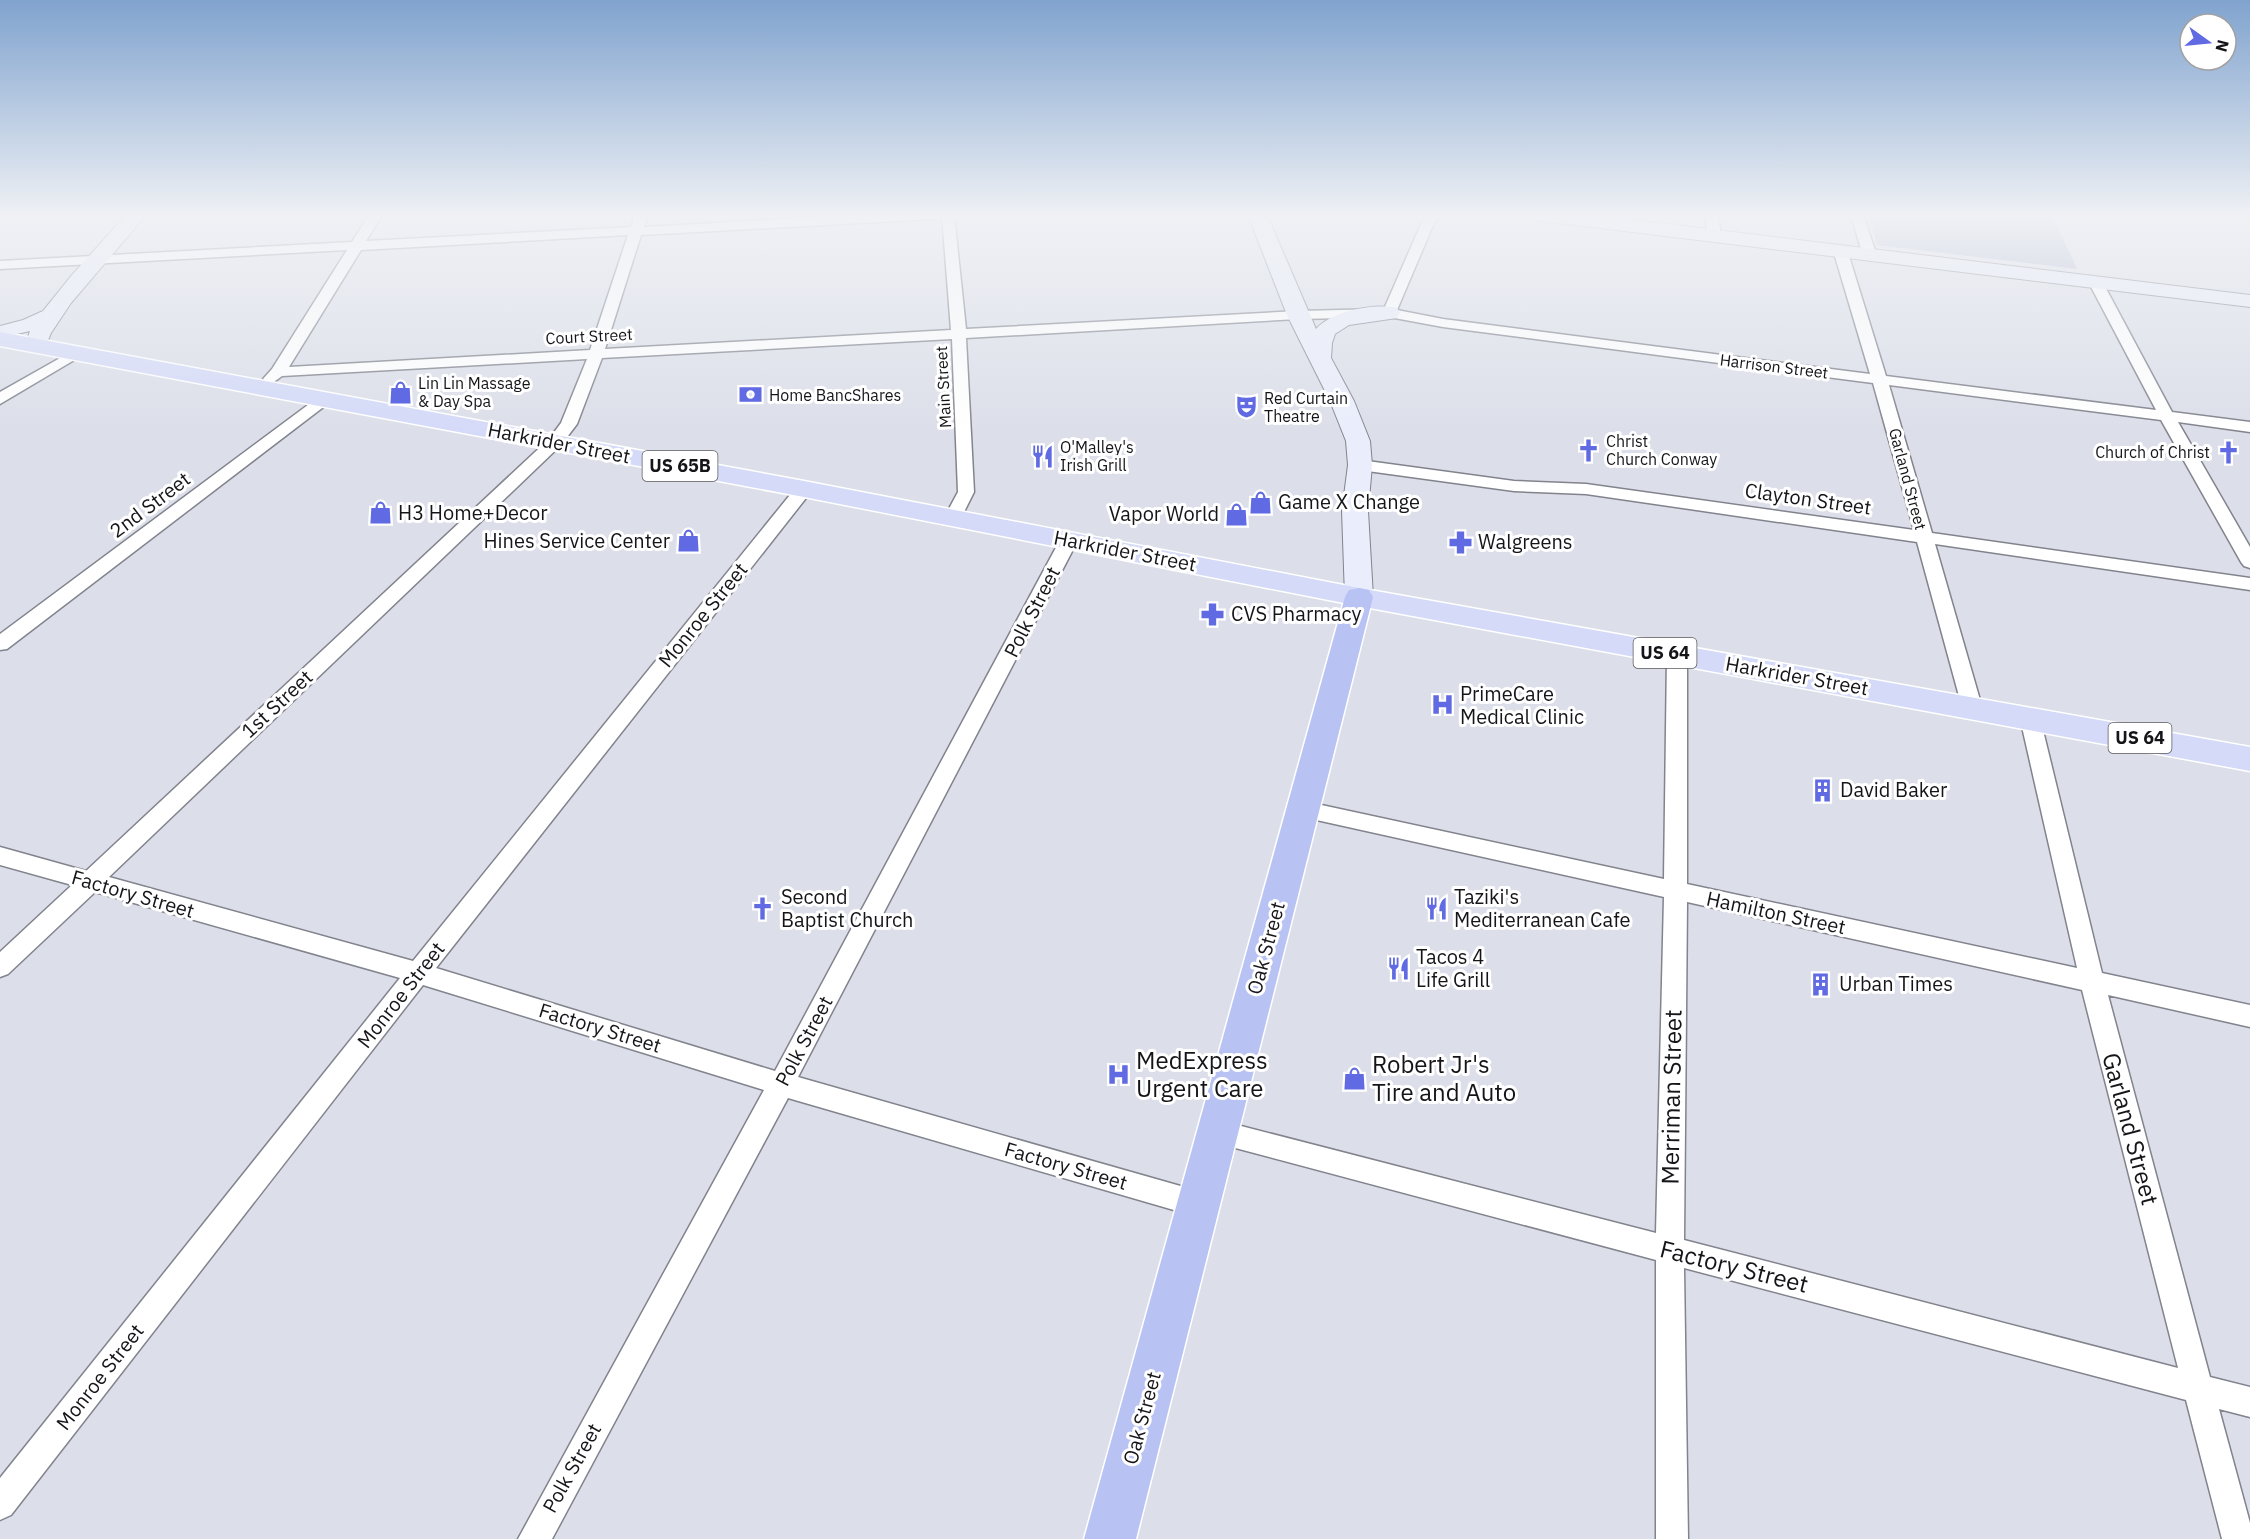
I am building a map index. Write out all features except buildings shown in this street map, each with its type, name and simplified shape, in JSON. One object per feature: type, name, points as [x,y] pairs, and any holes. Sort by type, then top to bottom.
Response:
[{"type":"highway","name":"Oak Street","points":[[1110,1539],[1359,597]]},
{"type":"main road","name":"Harkrider Street","points":[[0,339],[76,353],[270,380],[325,399],[1359,597],[2250,759]]},
{"type":"street","points":[[36,345],[39,334],[75,287]]},
{"type":"street","points":[[270,380],[331,287]]},
{"type":"street","name":"1st Street","points":[[0,966],[555,442],[569,424],[596,354],[618,287]]},
{"type":"street","name":"Main Street","points":[[953,518],[966,495],[955,287]]},
{"type":"street","name":"Oak Street","points":[[1286,287],[1298,315],[1352,422],[1358,441],[1360,465],[1355,511],[1359,597]]},
{"type":"street","points":[[1320,358],[1319,341],[1328,327],[1346,318],[1389,313],[1400,287]]},
{"type":"street","name":"Garland Street","points":[[1851,287],[1972,707]]},
{"type":"street","points":[[2099,287],[2166,415],[2250,562]]},
{"type":"street","points":[[2135,287],[2250,301]]},
{"type":"street","name":"Harrison Street","points":[[1298,315],[1389,313],[1443,324],[2250,427]]},
{"type":"street","points":[[0,333],[30,325],[52,315]]},
{"type":"street","name":"Court Street","points":[[270,380],[596,354],[959,336],[1298,315]]},
{"type":"street","points":[[0,399],[76,353]]},
{"type":"street","name":"2nd Street","points":[[0,644],[325,399]]},
{"type":"street","name":"Clayton Street","points":[[1360,465],[1514,486],[1586,489],[2250,584]]},
{"type":"street","name":"Monroe Street","points":[[0,1504],[418,973],[804,489]]},
{"type":"street","name":"Polk Street","points":[[534,1539],[782,1084],[1069,540]]},
{"type":"street","name":"Merriman Street","points":[[1672,1539],[1670,1251],[1677,655]]},
{"type":"street","name":"Garland Street","points":[[2030,718],[2092,982],[2238,1539]]},
{"type":"street","name":"Hamilton Street","points":[[1303,809],[2250,1016]]},
{"type":"street","name":"Factory Street","points":[[0,856],[418,973],[782,1084],[1198,1204]]},
{"type":"street","name":"Factory Street","points":[[1218,1132],[2250,1402]]},
{"type":"place","name":"Lin Lin Massage & Day Spa","points":[[400,392]]},
{"type":"place","name":"Home BancShares","points":[[751,395]]},
{"type":"place","name":"Red Curtain Theatre","points":[[1246,407]]},
{"type":"place","name":"Christ Church Conway","points":[[1588,450]]},
{"type":"place","name":"Church of Christ","points":[[2228,452]]},
{"type":"place","name":"O'Malley's Irish Grill","points":[[1042,456]]},
{"type":"place","name":"Game X Change","points":[[1260,502]]},
{"type":"place","name":"H3 Home+Decor","points":[[380,513]]},
{"type":"place","name":"Vapor World","points":[[1237,514]]},
{"type":"place","name":"Hines Service Center","points":[[688,541]]},
{"type":"place","name":"Walgreens","points":[[1460,542]]},
{"type":"place","name":"CVS Pharmacy","points":[[1213,614]]},
{"type":"place","name":"PrimeCare Medical Clinic","points":[[1442,705]]},
{"type":"place","name":"David Baker","points":[[1822,790]]},
{"type":"place","name":"Second Baptist Church","points":[[763,908]]},
{"type":"place","name":"Taziki's Mediterranean Cafe","points":[[1436,908]]},
{"type":"place","name":"Tacos 4 Life Grill","points":[[1398,968]]},
{"type":"place","name":"Urban Times","points":[[1821,984]]},
{"type":"place","name":"MedExpress Urgent Care","points":[[1118,1075]]},
{"type":"place","name":"Robert Jr's Tire and Auto","points":[[1354,1079]]}]
